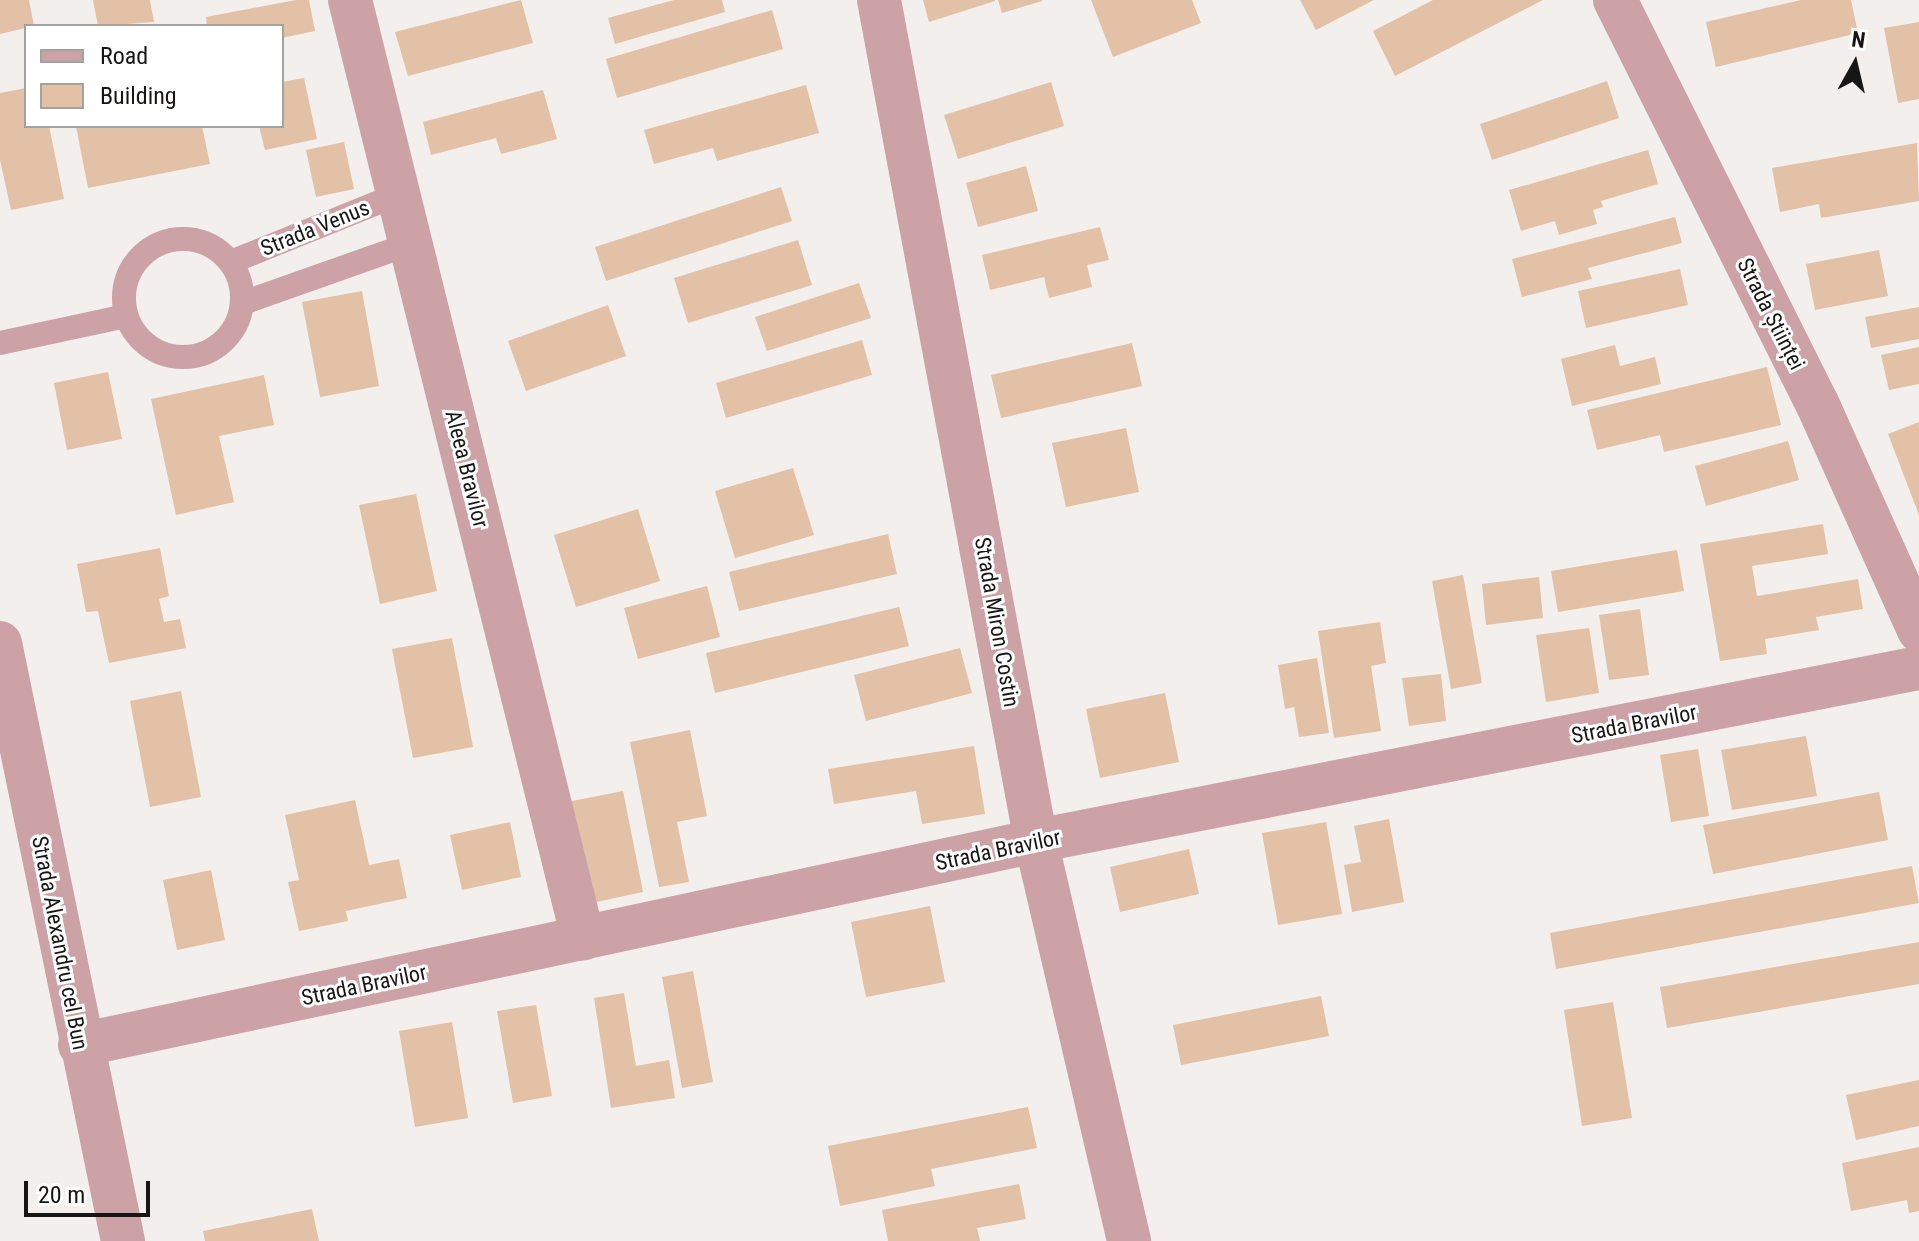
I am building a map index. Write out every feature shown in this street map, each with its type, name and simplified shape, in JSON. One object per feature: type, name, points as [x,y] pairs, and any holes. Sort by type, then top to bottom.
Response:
[{"type":"street","name":"Aleea Bravilor","points":[[350,0],[583,938]]},
{"type":"street","name":"Strada Miron Costin","points":[[879,0],[1036,841],[1129,1241]]},
{"type":"street","name":"Strada Științei","points":[[1615,0],[1817,403],[1919,630]]},
{"type":"street","name":"Strada Alexandru cel Bun","points":[[0,643],[80,1045],[123,1241]]},
{"type":"street","name":"Strada Bravilor","points":[[80,1045],[1036,841],[1919,668]]},
{"type":"lane","name":"Strada Venus","points":[[399,194],[231,262],[243,303],[412,243]]},
{"type":"lane","points":[[231,262],[208,244],[188,239],[153,246],[126,277],[126,316],[142,341],[180,358],[220,346],[243,303]]},
{"type":"lane","points":[[0,343],[126,316]]},
{"type":"building","points":[[0,0],[29,0],[34,24],[24,24],[24,28],[0,34]]},
{"type":"building","points":[[93,0],[150,0],[154,22],[98,24]]},
{"type":"building","points":[[309,0],[315,31],[284,38],[284,24],[207,24],[206,17]]},
{"type":"building","points":[[521,0],[533,43],[408,76],[395,32]]},
{"type":"building","points":[[674,0],[722,0],[725,12],[615,44],[608,18]]},
{"type":"building","points":[[923,0],[995,0],[995,1],[929,22]]},
{"type":"building","points":[[998,0],[1042,0],[1042,1],[1002,13]]},
{"type":"building","points":[[1091,0],[1192,0],[1201,23],[1113,57]]},
{"type":"building","points":[[1300,0],[1374,0],[1316,30]]},
{"type":"building","points":[[1433,0],[1543,0],[1395,76],[1373,31]]},
{"type":"building","points":[[1801,0],[1851,0],[1858,33],[1716,67],[1706,22]]},
{"type":"building","points":[[772,10],[783,49],[617,98],[606,59]]},
{"type":"building","points":[[1919,22],[1919,99],[1898,103],[1884,28]]},
{"type":"building","points":[[304,78],[317,139],[265,150],[260,128],[284,128],[284,82]]},
{"type":"building","points":[[1607,81],[1619,118],[1492,160],[1480,124]]},
{"type":"building","points":[[1051,82],[1064,126],[958,159],[944,115]]},
{"type":"building","points":[[806,85],[819,133],[717,161],[713,148],[654,164],[644,130]]},
{"type":"building","points":[[24,88],[24,128],[49,128],[64,199],[11,210],[0,160],[0,93]]},
{"type":"building","points":[[543,90],[557,139],[501,154],[496,138],[431,155],[423,122]]},
{"type":"building","points":[[76,128],[202,128],[210,164],[88,188]]},
{"type":"building","points":[[344,142],[354,189],[316,197],[306,150]]},
{"type":"building","points":[[1917,143],[1919,201],[1821,218],[1819,204],[1780,212],[1772,168]]},
{"type":"building","points":[[1648,150],[1658,184],[1601,201],[1603,207],[1593,210],[1597,224],[1559,235],[1555,221],[1521,231],[1509,190]]},
{"type":"building","points":[[1026,166],[1038,211],[978,227],[966,183]]},
{"type":"building","points":[[781,187],[792,221],[606,281],[595,247]]},
{"type":"building","points":[[1675,217],[1682,243],[1588,268],[1592,279],[1522,297],[1512,259]]},
{"type":"building","points":[[1100,227],[1109,260],[1087,265],[1092,287],[1049,298],[1044,277],[990,290],[982,255]]},
{"type":"building","points":[[798,240],[812,285],[688,323],[674,278]]},
{"type":"building","points":[[1879,250],[1888,296],[1815,310],[1806,264]]},
{"type":"building","points":[[1680,269],[1688,305],[1586,328],[1578,291]]},
{"type":"building","points":[[859,283],[871,318],[767,351],[755,317]]},
{"type":"building","points":[[362,291],[379,386],[320,397],[302,302]]},
{"type":"building","points":[[608,305],[626,356],[526,391],[508,341]]},
{"type":"building","points":[[1919,307],[1919,339],[1871,348],[1865,317]]},
{"type":"building","points":[[862,340],[872,375],[726,418],[716,383]]},
{"type":"building","points":[[1132,343],[1142,386],[1001,418],[991,375]]},
{"type":"building","points":[[1615,345],[1620,366],[1655,357],[1661,384],[1572,406],[1561,359]]},
{"type":"building","points":[[1919,347],[1919,384],[1889,390],[1881,355]]},
{"type":"building","points":[[1767,367],[1781,425],[1664,452],[1660,435],[1597,450],[1587,410]]},
{"type":"building","points":[[108,372],[122,439],[67,450],[54,383]]},
{"type":"building","points":[[264,375],[274,425],[219,436],[234,502],[176,515],[151,399]]},
{"type":"building","points":[[1919,422],[1919,515],[1888,434]]},
{"type":"building","points":[[1126,428],[1139,492],[1066,507],[1052,443]]},
{"type":"building","points":[[1788,441],[1799,480],[1706,506],[1695,466]]},
{"type":"building","points":[[793,468],[814,535],[735,558],[715,491]]},
{"type":"building","points":[[416,494],[437,591],[380,604],[359,505]]},
{"type":"building","points":[[638,509],[660,581],[576,607],[554,535]]},
{"type":"building","points":[[1823,524],[1828,554],[1752,566],[1757,596],[1858,579],[1863,609],[1816,617],[1819,630],[1765,639],[1767,654],[1720,661],[1700,544]]},
{"type":"building","points":[[888,534],[897,574],[739,611],[729,572]]},
{"type":"building","points":[[160,548],[169,596],[159,599],[164,622],[180,619],[186,648],[109,663],[98,611],[86,612],[77,564]]},
{"type":"building","points":[[1677,550],[1684,591],[1558,612],[1551,571]]},
{"type":"building","points":[[1463,575],[1482,683],[1451,689],[1432,581]]},
{"type":"building","points":[[1539,577],[1543,618],[1486,625],[1482,584]]},
{"type":"building","points":[[707,586],[720,637],[638,659],[624,608]]},
{"type":"building","points":[[899,607],[909,646],[715,693],[706,653]]},
{"type":"building","points":[[1640,609],[1649,675],[1609,680],[1599,615]]},
{"type":"building","points":[[1380,622],[1386,663],[1371,666],[1381,731],[1334,738],[1318,631]]},
{"type":"building","points":[[1589,628],[1599,693],[1546,702],[1536,635]]},
{"type":"building","points":[[452,638],[473,747],[413,758],[392,649]]},
{"type":"building","points":[[960,648],[972,693],[866,721],[854,675]]},
{"type":"building","points":[[1317,658],[1329,733],[1299,737],[1294,707],[1285,709],[1278,665]]},
{"type":"building","points":[[1441,674],[1446,721],[1409,726],[1402,678]]},
{"type":"building","points":[[181,691],[201,797],[150,807],[130,701]]},
{"type":"building","points":[[1165,693],[1179,762],[1100,778],[1086,709]]},
{"type":"building","points":[[690,730],[707,816],[677,822],[689,882],[659,887],[630,742]]},
{"type":"building","points":[[1806,736],[1817,796],[1732,810],[1721,750]]},
{"type":"building","points":[[974,746],[985,814],[922,824],[916,791],[834,804],[828,769]]},
{"type":"building","points":[[1698,749],[1709,816],[1671,822],[1660,755]]},
{"type":"building","points":[[623,791],[643,892],[587,904],[567,802]]},
{"type":"building","points":[[1879,792],[1888,840],[1713,874],[1703,825]]},
{"type":"building","points":[[355,800],[369,865],[399,859],[407,898],[346,911],[348,921],[299,931],[288,882],[299,880],[285,815]]},
{"type":"building","points":[[1389,819],[1404,902],[1352,912],[1344,865],[1361,862],[1354,826]]},
{"type":"building","points":[[510,822],[521,877],[462,890],[450,835]]},
{"type":"building","points":[[1326,822],[1342,914],[1278,925],[1262,833]]},
{"type":"building","points":[[1189,849],[1199,894],[1120,912],[1110,867]]},
{"type":"building","points":[[1912,866],[1919,903],[1556,969],[1550,933]]},
{"type":"building","points":[[211,870],[225,940],[177,950],[163,880]]},
{"type":"building","points":[[930,906],[945,982],[866,997],[851,922]]},
{"type":"building","points":[[1919,942],[1919,984],[1667,1028],[1660,987]]},
{"type":"building","points":[[693,971],[713,1082],[682,1088],[662,977]]},
{"type":"building","points":[[624,993],[636,1066],[669,1060],[675,1098],[611,1108],[594,998]]},
{"type":"building","points":[[1321,996],[1329,1036],[1181,1065],[1173,1025]]},
{"type":"building","points":[[1613,1002],[1632,1118],[1582,1126],[1564,1010]]},
{"type":"building","points":[[536,1005],[552,1096],[513,1103],[497,1011]]},
{"type":"building","points":[[452,1022],[468,1118],[415,1127],[399,1031]]},
{"type":"building","points":[[1919,1080],[1919,1126],[1856,1140],[1846,1095]]},
{"type":"building","points":[[1028,1107],[1037,1148],[931,1169],[935,1186],[840,1206],[828,1146]]},
{"type":"building","points":[[1919,1147],[1919,1211],[1909,1213],[1907,1200],[1851,1211],[1842,1163]]},
{"type":"building","points":[[1019,1184],[1026,1219],[977,1228],[980,1241],[888,1241],[882,1210]]},
{"type":"building","points":[[312,1209],[319,1241],[205,1241],[203,1231]]}]
